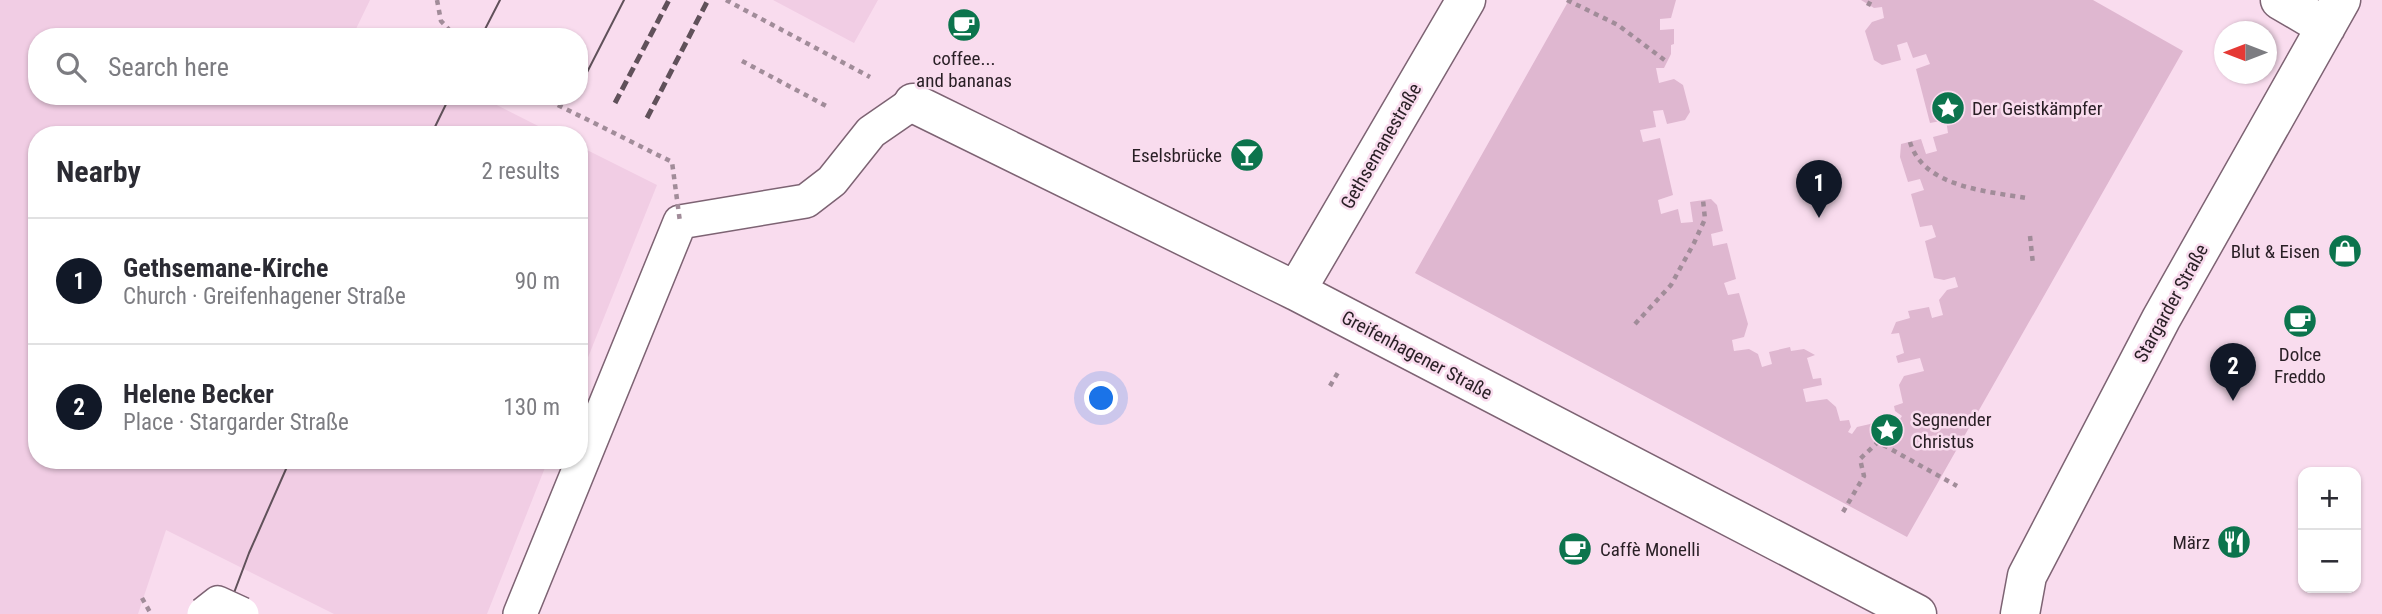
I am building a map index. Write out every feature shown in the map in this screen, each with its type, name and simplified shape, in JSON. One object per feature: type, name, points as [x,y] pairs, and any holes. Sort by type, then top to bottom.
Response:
[{"type":"street","name":"Gethsemanestraße","points":[[1296,292],[1466,0]]},
{"type":"street","points":[[2280,0],[2334,13]]},
{"type":"street","name":"Stargarder Straße","points":[[2020,614],[2027,576],[2161,319],[2334,13]]},
{"type":"street","name":"Greifenhagener Straße","points":[[913,103],[1296,292],[1917,614]]},
{"type":"lane","points":[[588,447],[680,222],[806,201],[832,181],[871,132],[913,103]]},
{"type":"lane","points":[[520,614],[579,469]]},
{"type":"lane","points":[[204,614],[218,603],[242,614]]},
{"type":"path","points":[[437,0],[440,21],[447,28]]},
{"type":"path","points":[[726,0],[860,71]]},
{"type":"path","points":[[1567,0],[1618,25],[1667,62]]},
{"type":"path","points":[[1868,6],[1871,0]]},
{"type":"path","points":[[742,61],[837,112]]},
{"type":"path","points":[[558,105],[672,162],[680,222]]},
{"type":"path","points":[[1910,142],[1914,155],[1925,167],[1955,184],[2026,198]]},
{"type":"path","points":[[1635,324],[1671,285],[1683,264],[1705,219],[1703,200]]},
{"type":"path","points":[[2030,236],[2033,264]]},
{"type":"path","points":[[1873,423],[1878,442],[1957,485]]},
{"type":"path","points":[[1843,512],[1864,476],[1860,459],[1878,442]]},
{"type":"path","points":[[142,598],[151,614]]},
{"type":"shaded area","points":[[0,0],[370,0],[356,28],[28,28],[28,105],[497,105],[538,126],[28,126],[28,469],[544,469],[487,614],[334,614],[166,530],[138,614],[0,614]]},
{"type":"shaded area","points":[[773,0],[878,0],[854,43]]},
{"type":"shaded area","points":[[1569,0],[1676,0],[1671,18],[1660,19],[1660,30],[1674,29],[1674,44],[1671,45],[1671,54],[1664,68],[1656,68],[1659,83],[1674,79],[1683,85],[1690,112],[1685,120],[1667,124],[1663,110],[1653,111],[1656,127],[1640,130],[1643,142],[1660,138],[1673,195],[1658,200],[1661,214],[1678,209],[1681,223],[1693,222],[1690,202],[1711,199],[1717,205],[1723,231],[1711,234],[1713,246],[1727,243],[1736,279],[1724,283],[1728,295],[1739,293],[1748,324],[1744,337],[1732,340],[1734,351],[1749,349],[1758,354],[1762,367],[1772,364],[1769,352],[1790,347],[1791,351],[1804,349],[1815,355],[1807,358],[1813,379],[1821,378],[1822,385],[1803,389],[1806,402],[1827,399],[1836,407],[1840,421],[1849,420],[1851,427],[1848,432],[1852,434],[1857,427],[1892,419],[1898,422],[1902,416],[1895,411],[1894,406],[1903,403],[1899,385],[1904,376],[1924,371],[1920,358],[1898,363],[1896,356],[1904,353],[1899,333],[1891,334],[1896,322],[1910,318],[1908,311],[1929,307],[1932,318],[1943,315],[1939,300],[1947,290],[1958,287],[1955,277],[1944,280],[1934,278],[1925,241],[1936,237],[1932,225],[1920,227],[1911,194],[1924,190],[1920,179],[1908,182],[1900,157],[1901,144],[1921,139],[1926,154],[1937,151],[1933,137],[1948,133],[1946,120],[1930,123],[1916,69],[1930,64],[1926,54],[1913,58],[1907,42],[1897,45],[1901,60],[1882,65],[1874,60],[1865,31],[1872,22],[1884,18],[1882,7],[1874,8],[1861,0],[2093,0],[2183,51],[1907,537],[1415,273]]},
{"type":"shaded area","points":[[588,150],[657,185],[588,358]]},
{"type":"tram line","points":[[486,28],[500,0]]},
{"type":"tram line","points":[[588,70],[624,0]]},
{"type":"tram line","points":[[435,126],[446,105]]},
{"type":"tram line","points":[[226,614],[286,469]]},
{"type":"railway","points":[[615,103],[669,0]]},
{"type":"railway","points":[[647,118],[708,0]]},
{"type":"place","name":"coffee... and bananas","points":[[964,25]]},
{"type":"place","name":"Der Geistkämpfer","points":[[1948,108]]},
{"type":"place","name":"Eselsbrücke","points":[[1247,155]]},
{"type":"place","name":"Gethsemane-Kirche","points":[[1819,218]]},
{"type":"place","name":"Blut & Eisen","points":[[2345,251]]},
{"type":"place","name":"Dolce Freddo","points":[[2300,321]]},
{"type":"place","name":"Helene Becker","points":[[2233,401]]},
{"type":"place","name":"Segnender Christus","points":[[1887,430]]},
{"type":"place","name":"März","points":[[2234,542]]},
{"type":"place","name":"Caffè Monelli","points":[[1575,549]]}]
